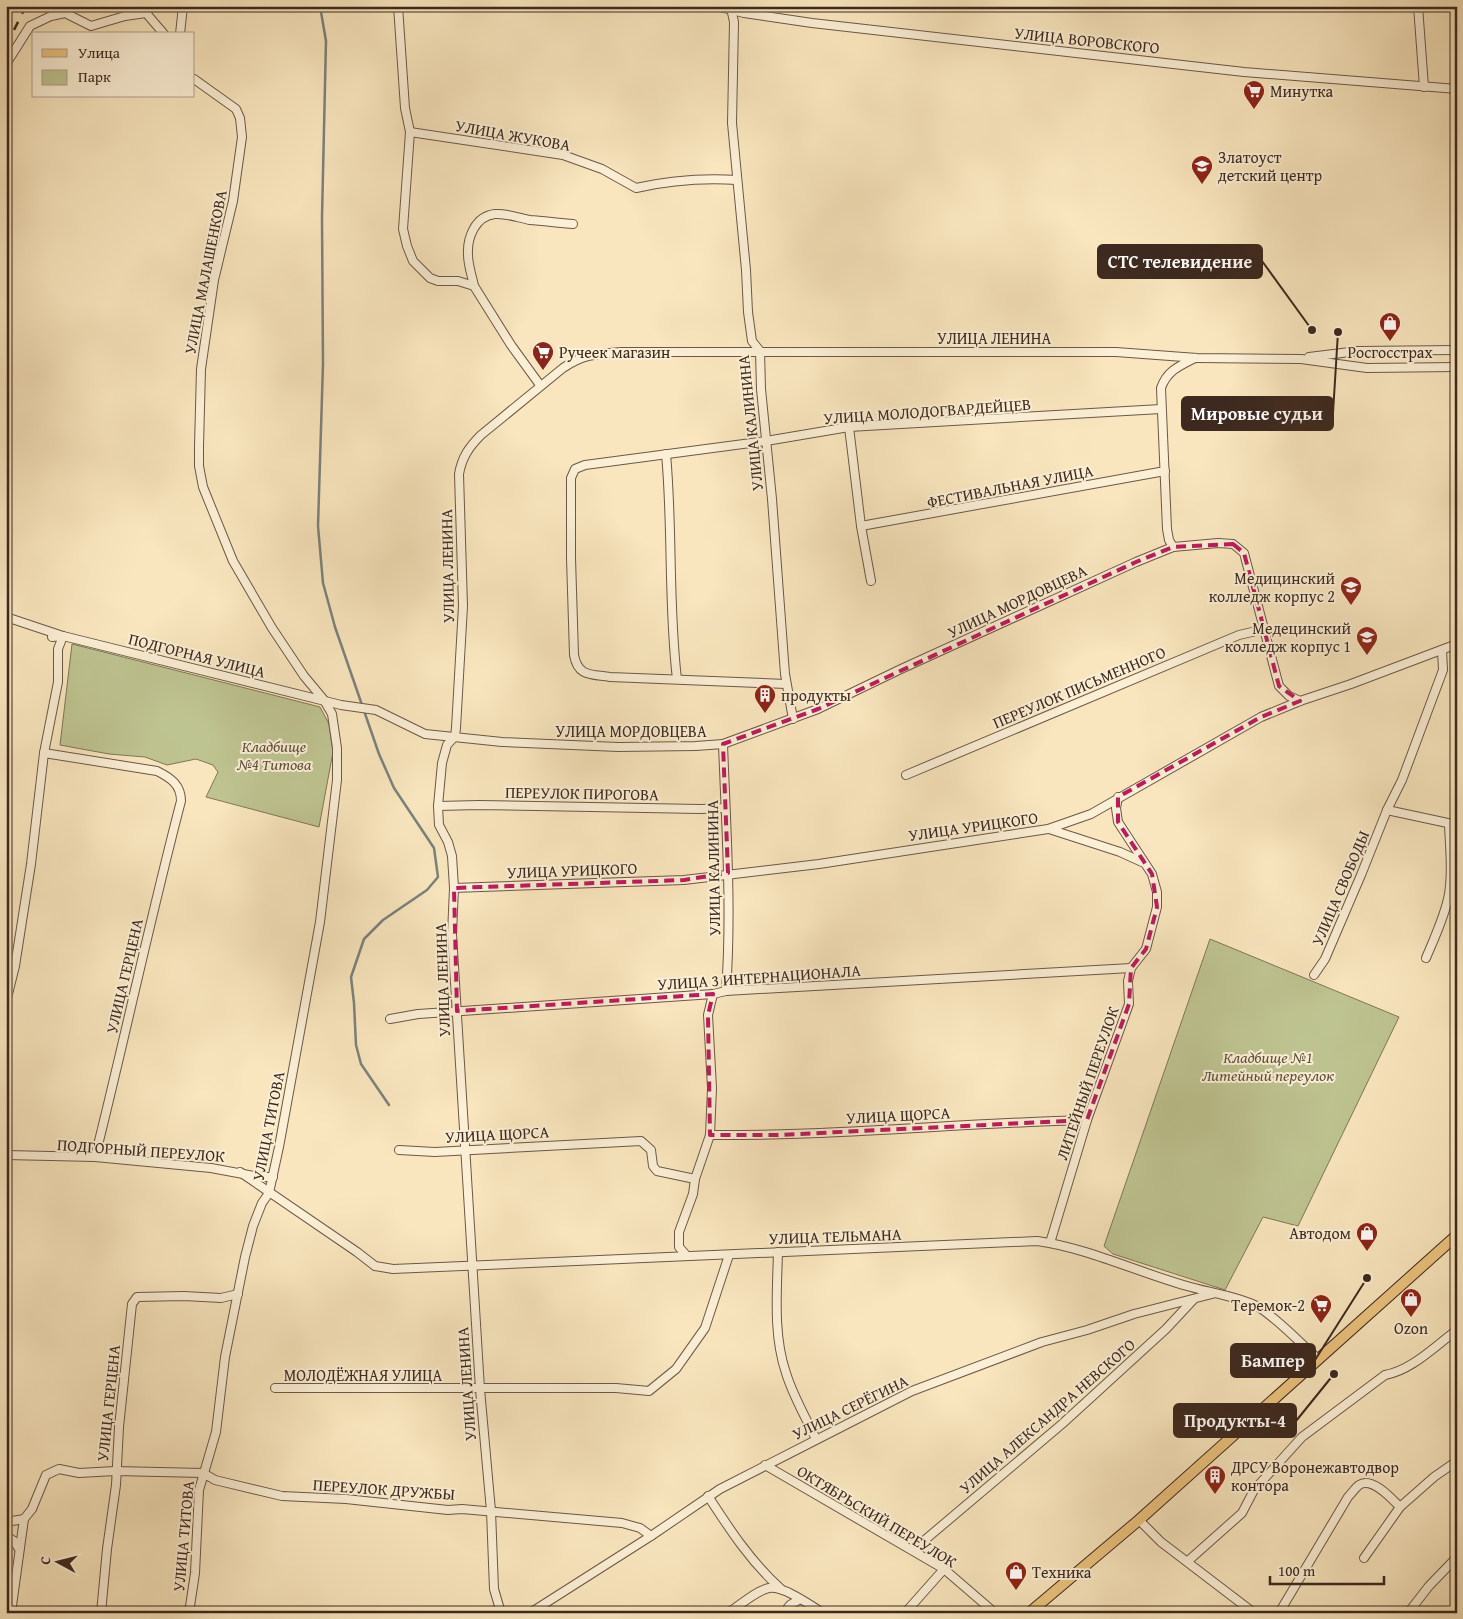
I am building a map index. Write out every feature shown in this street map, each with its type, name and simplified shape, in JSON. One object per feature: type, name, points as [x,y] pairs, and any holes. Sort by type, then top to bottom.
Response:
[{"type":"main road","points":[[1029,1613],[1139,1520],[1457,1235]]},
{"type":"street","points":[[180,32],[183,6]]},
{"type":"street","points":[[398,6],[406,114],[410,132],[403,230],[407,246],[413,261],[430,278],[438,281],[458,281],[474,286]]},
{"type":"street","name":"УЛИЦА ВОРОВСКОГО","points":[[716,6],[832,26],[1244,72],[1457,89]]},
{"type":"street","points":[[1418,6],[1424,87]]},
{"type":"street","name":"УЛИЦА КАЛИНИНА","points":[[731,8],[734,22],[732,123],[746,270],[748,312],[752,341],[760,351],[786,684],[793,719]]},
{"type":"street","points":[[6,64],[30,26],[51,16],[65,13],[91,26],[149,10],[163,32]]},
{"type":"street","name":"УЛИЦА МАЛАШЕНКОВА","points":[[195,80],[236,110],[240,118],[242,138],[233,200],[214,280],[201,369],[198,446],[203,487],[233,561],[277,636],[304,676],[324,700]]},
{"type":"street","name":"УЛИЦА ЖУКОВА","points":[[410,132],[563,155],[602,169],[636,188],[658,183],[717,179],[737,180]]},
{"type":"street","points":[[540,385],[511,345],[474,286],[468,257],[468,244],[478,221],[496,214],[530,220],[573,224]]},
{"type":"street","points":[[1301,358],[1358,351],[1457,350]]},
{"type":"street","name":"УЛИЦА ЛЕНИНА","points":[[501,1613],[494,1589],[491,1511],[480,1389],[464,1150],[452,934],[454,888],[452,856],[448,842],[439,825],[438,806],[442,763],[447,745],[454,736],[463,606],[459,474],[461,460],[469,447],[480,435],[540,385],[577,359],[595,354],[621,352],[760,351],[1116,352],[1197,358],[1301,358],[1367,368],[1457,367]]},
{"type":"street","points":[[1173,547],[1169,540],[1167,529],[1161,388],[1165,377],[1180,365],[1197,358]]},
{"type":"street","name":"УЛИЦА МОЛОДОГВАРДЕЙЦЕВ","points":[[786,684],[586,674],[579,669],[574,655],[571,558],[571,478],[575,469],[585,465],[766,441],[849,426],[1161,409]]},
{"type":"street","points":[[849,426],[861,526],[871,581]]},
{"type":"street","points":[[666,454],[670,503],[672,638],[677,680]]},
{"type":"street","name":"ФЕСТИВАЛЬНАЯ УЛИЦА","points":[[861,526],[1165,471]]},
{"type":"street","name":"УЛИЦА МОРДОВЦЕВА","points":[[324,700],[341,705],[368,708],[393,717],[425,734],[525,744],[618,746],[723,744],[818,709],[1136,562],[1173,547],[1218,543],[1233,544],[1244,553],[1279,686],[1289,696],[1300,700]]},
{"type":"street","name":"ПОДГОРНАЯ УЛИЦА","points":[[6,617],[63,636],[324,700]]},
{"type":"street","name":"ПЕРЕУЛОК ПИСЬМЕННОГО","points":[[906,775],[1239,635],[1265,630]]},
{"type":"street","points":[[6,1002],[15,966],[24,911],[44,753],[58,682],[58,649],[63,636]]},
{"type":"street","name":"ПОДГОРНАЯ УЛИЦА","points":[[52,638],[63,636]]},
{"type":"street","name":"УЛИЦА УРИЦКОГО","points":[[454,888],[684,880],[728,873],[818,864],[1048,829],[1091,814],[1261,717],[1300,700],[1351,684],[1457,644]]},
{"type":"street","name":"УЛИЦА СВОБОДЫ","points":[[1314,974],[1324,960],[1362,875],[1387,810],[1402,780],[1443,670],[1442,650]]},
{"type":"street","name":"УЛИЦА ТИТОВА","points":[[189,1613],[195,1573],[199,1490],[216,1432],[225,1357],[253,1226],[262,1203],[269,1193],[273,1177],[320,922],[331,843],[337,780],[337,748],[332,714],[324,700]]},
{"type":"street","points":[[332,714],[334,709],[341,705]]},
{"type":"street","name":"УЛИЦА КАЛИНИНА","points":[[723,744],[728,873],[726,992]]},
{"type":"street","name":"УЛИЦА ГЕРЦЕНА","points":[[44,753],[157,771],[169,777],[181,790],[181,801],[154,906],[95,1157]]},
{"type":"street","points":[[1118,797],[1116,808],[1118,822],[1143,863],[1152,874],[1158,892],[1157,907],[1146,949],[1131,968]]},
{"type":"street","name":"ПЕРЕУЛОК ПИРОГОВА","points":[[438,806],[725,808]]},
{"type":"street","points":[[1387,810],[1453,825],[1448,897],[1440,926],[1426,958]]},
{"type":"street","points":[[1048,829],[1120,852],[1143,863]]},
{"type":"street","name":"УЛИЦА 3 ИНТЕРНАЦИОНАЛА","points":[[390,1019],[418,1014],[726,992],[1131,968]]},
{"type":"street","name":"ЛИТЕЙНЫЙ ПЕРЕУЛОК","points":[[1050,1243],[1087,1120],[1129,1004],[1128,981],[1131,968]]},
{"type":"street","points":[[686,1256],[679,1247],[679,1232],[693,1194],[695,1178],[710,1134],[712,1088],[708,1015],[713,994]]},
{"type":"street","name":"УЛИЦА ЩОРСА","points":[[710,1134],[778,1135],[1013,1122],[1087,1120]]},
{"type":"street","name":"УЛИЦА ЩОРСА","points":[[399,1150],[435,1152],[641,1141],[651,1150],[653,1166],[657,1171],[695,1178]]},
{"type":"street","name":"ПОДГОРНЫЙ ПЕРЕУЛОК","points":[[6,1155],[95,1157],[211,1168],[259,1177],[273,1177]]},
{"type":"street","name":"УЛИЦА ТЕЛЬМАНА","points":[[240,1172],[375,1266],[392,1269],[1037,1241],[1050,1243],[1260,1308],[1318,1359]]},
{"type":"street","points":[[778,1252],[776,1310],[779,1342],[786,1373],[816,1439]]},
{"type":"street","name":"МОЛОДЁЖНАЯ УЛИЦА","points":[[275,1388],[616,1388],[649,1391],[676,1369],[705,1328],[729,1255]]},
{"type":"street","name":"УЛИЦА ГЕРЦЕНА","points":[[101,1613],[116,1484],[115,1471],[132,1304],[137,1297],[184,1296],[221,1298],[238,1294]]},
{"type":"street","name":"УЛИЦА СЕРЁГИНА","points":[[530,1613],[651,1536],[708,1496],[912,1391],[1042,1342],[1087,1330],[1134,1314],[1214,1294]]},
{"type":"street","name":"УЛИЦА АЛЕКСАНДРА НЕВСКОГО","points":[[913,1550],[1062,1424],[1166,1329],[1194,1298]]},
{"type":"street","points":[[1188,1562],[1242,1513],[1254,1490],[1302,1437],[1385,1375],[1395,1373],[1413,1363],[1457,1330]]},
{"type":"street","points":[[1364,1558],[1400,1507],[1434,1477],[1457,1461]]},
{"type":"street","name":"ОКТЯБРЬСКИЙ ПЕРЕУЛОК","points":[[765,1465],[913,1550],[944,1570],[996,1613]]},
{"type":"street","points":[[11,1613],[24,1519],[32,1509],[46,1475],[59,1469],[79,1473],[115,1471]]},
{"type":"street","name":"ПЕРЕУЛОК ДРУЖБЫ","points":[[115,1471],[203,1473],[214,1480],[282,1496],[346,1499],[448,1510],[491,1511],[622,1523],[640,1528],[651,1536]]},
{"type":"street","points":[[1280,1613],[1348,1497],[1359,1485],[1364,1482],[1372,1484],[1386,1493],[1400,1507]]},
{"type":"street","points":[[708,1496],[752,1560],[781,1589],[823,1613]]},
{"type":"street","points":[[6,1522],[24,1519]]},
{"type":"street","points":[[1139,1520],[1161,1542],[1254,1613]]},
{"type":"street","points":[[6,1536],[14,1541],[19,1549]]},
{"type":"street","points":[[1408,1613],[1429,1586],[1457,1557]]},
{"type":"street","points":[[904,1613],[944,1570]]},
{"type":"street","points":[[728,1613],[762,1590],[770,1588],[781,1589]]},
{"type":"street","points":[[784,1613],[790,1605],[800,1599]]},
{"type":"highlighted area","points":[[1233,544],[1244,553],[1279,686],[1300,701],[1261,717],[1118,797],[1118,822],[1152,874],[1157,907],[1146,949],[1131,968],[1129,1004],[1087,1120],[778,1135],[710,1135],[708,1015],[713,994],[457,1011],[454,888],[684,880],[728,873],[723,744],[818,709],[1136,562],[1173,547]]},
{"type":"green space","name":"Кладбище №4 Титова","points":[[72,644],[320,707],[329,724],[333,752],[319,827],[206,797],[218,772],[213,765],[196,759],[167,765],[145,757],[109,754],[60,745]]},
{"type":"green space","name":"Кладбище №1 Литейный переулок","points":[[1210,939],[1399,1017],[1298,1226],[1263,1217],[1225,1290],[1113,1254],[1104,1246]]},
{"type":"waterway","points":[[320,6],[326,41],[322,217],[323,364],[318,526],[323,583],[335,627],[379,754],[394,788],[434,848],[438,877],[427,890],[383,920],[364,939],[351,977],[356,1045],[361,1064],[389,1105]]},
{"type":"railway","points":[[6,46],[26,6]]},
{"type":"place","name":"Минутка","points":[[1254,110]]},
{"type":"place","name":"Златоуст детский центр","points":[[1202,185]]},
{"type":"place","name":"СТС телевидение","points":[[1312,330]]},
{"type":"place","name":"Мировые судьи","points":[[1338,332]]},
{"type":"place","name":"Росгосстрах","points":[[1390,342]]},
{"type":"place","name":"Ручеек магазин","points":[[543,371]]},
{"type":"place","name":"Медицинский колледж корпус 2","points":[[1351,606]]},
{"type":"place","name":"Медецинский колледж корпус 1","points":[[1367,656]]},
{"type":"place","name":"продукты","points":[[765,714]]},
{"type":"place","name":"Автодом","points":[[1367,1252]]},
{"type":"place","name":"Бампер","points":[[1367,1278]]},
{"type":"place","name":"Ozon","points":[[1411,1318]]},
{"type":"place","name":"Теремок-2","points":[[1321,1324]]},
{"type":"place","name":"Продукты-4","points":[[1334,1374]]},
{"type":"place","name":"ДРСУ Воронежавтодвор контора","points":[[1215,1495]]},
{"type":"place","name":"Техника","points":[[1016,1591]]}]
